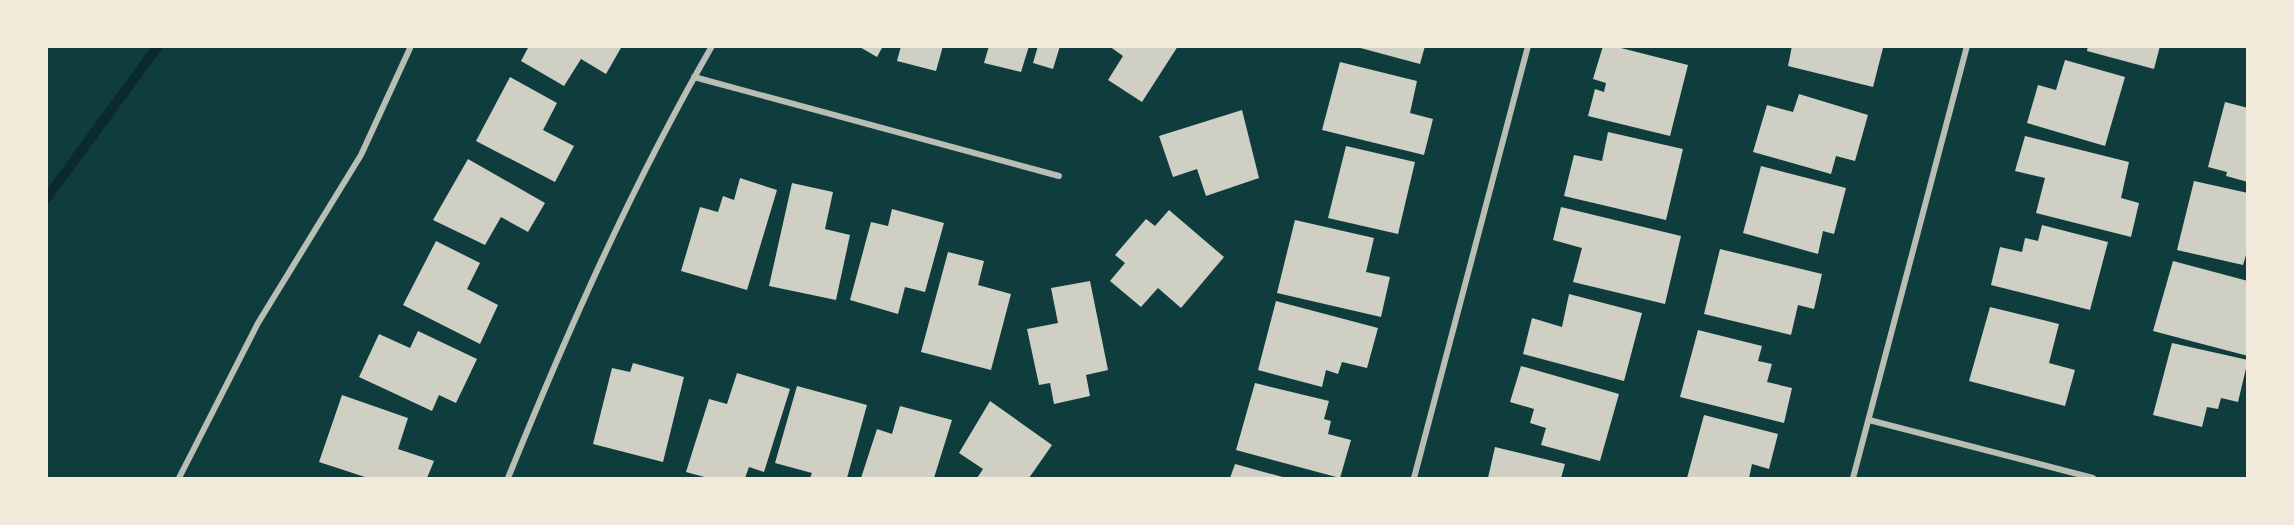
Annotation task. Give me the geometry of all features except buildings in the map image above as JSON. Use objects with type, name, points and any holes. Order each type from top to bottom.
[{"type":"street","points":[[179,478],[258,323],[361,155],[411,46]]},
{"type":"street","points":[[508,478],[558,354],[623,213],[712,46]]},
{"type":"street","points":[[1414,478],[1528,46]]},
{"type":"street","points":[[1853,478],[1967,46]]},
{"type":"street","points":[[694,77],[1059,176]]},
{"type":"street","points":[[1869,420],[2093,478]]},
{"type":"waterway","points":[[46,199],[158,46]]}]
